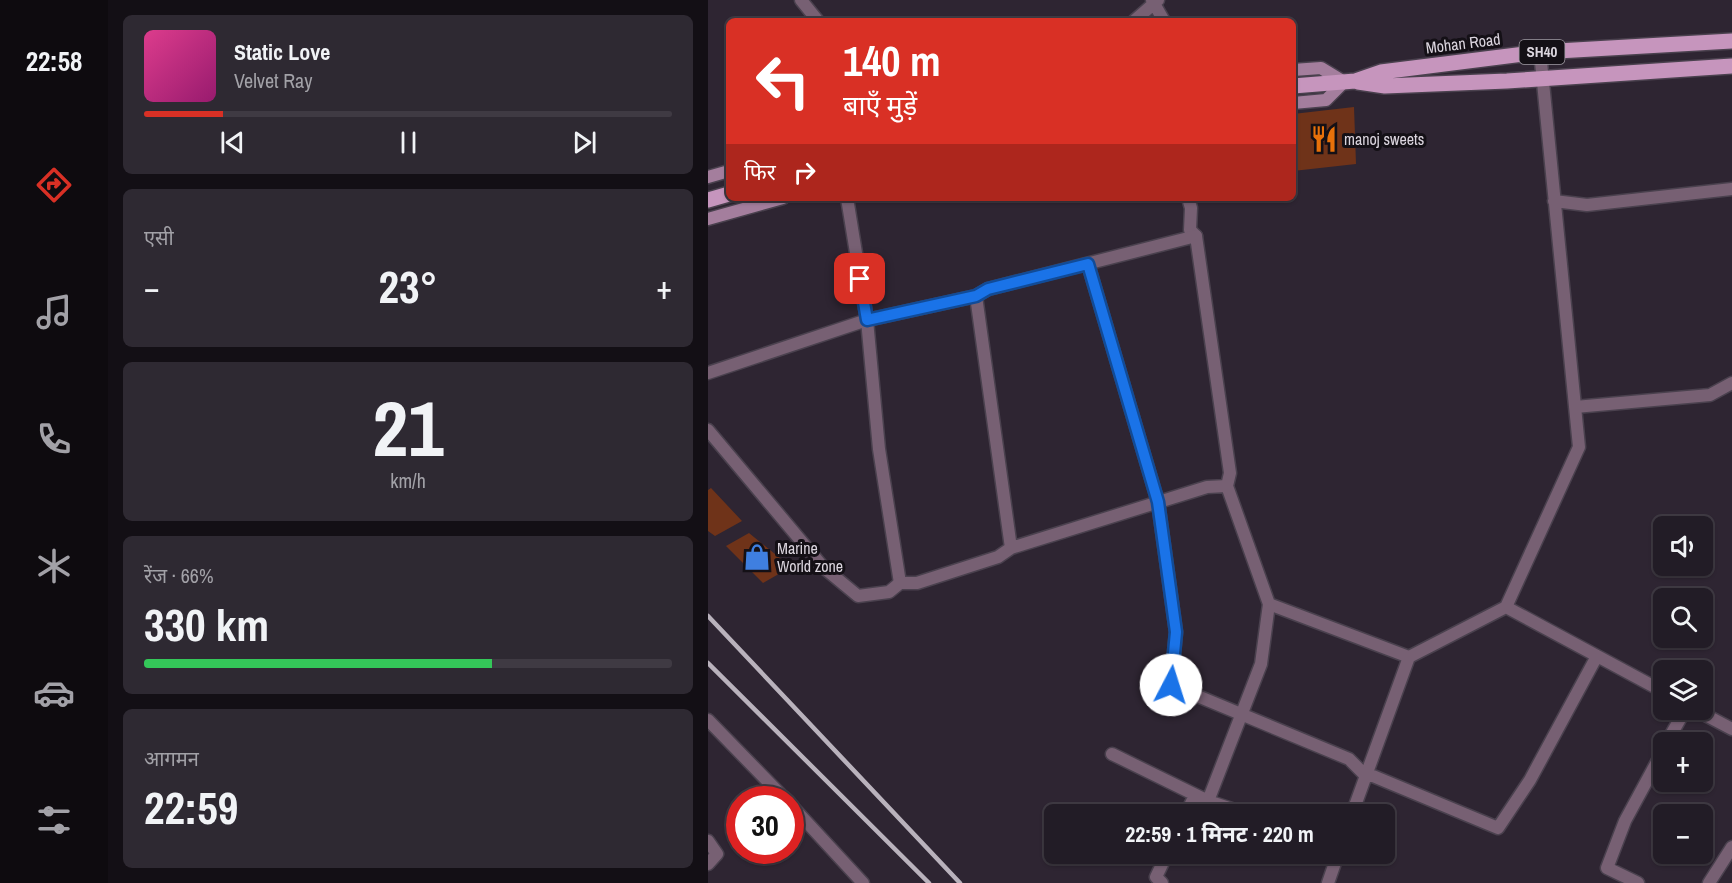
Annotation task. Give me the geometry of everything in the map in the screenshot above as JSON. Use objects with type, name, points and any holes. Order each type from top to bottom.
[{"type":"main road","name":"Mohan Road","points":[[1349,81],[1381,72],[1540,52],[1732,41]]},
{"type":"main road","points":[[1349,81],[1385,86],[1543,79],[1732,66]]},
{"type":"main road","name":"SH40","points":[[1297,86],[1349,81]]},
{"type":"main road","points":[[708,200],[726,195]]},
{"type":"street","points":[[801,0],[816,18]]},
{"type":"street","points":[[1137,18],[1154,1],[1162,18]]},
{"type":"street","points":[[1356,804],[1409,657],[1506,607],[1579,447],[1540,52]]},
{"type":"street","points":[[1296,70],[1321,68],[1349,81],[1326,100],[1296,103]]},
{"type":"street","points":[[708,177],[726,172]]},
{"type":"street","points":[[1554,201],[1587,205],[1732,189]]},
{"type":"street","points":[[708,219],[772,201]]},
{"type":"street","points":[[847,201],[867,320],[879,449],[900,584]]},
{"type":"street","points":[[1189,201],[1191,208],[1190,230],[1196,236],[1230,473],[1227,486],[1269,604],[1261,664],[1208,801]]},
{"type":"street","points":[[708,373],[867,320],[976,296],[988,289],[1196,236]]},
{"type":"street","points":[[1088,264],[1158,502],[1176,632],[1171,685],[1349,759],[1366,776],[1373,776],[1498,828],[1530,780],[1597,656]]},
{"type":"street","points":[[976,296],[1011,548]]},
{"type":"street","points":[[1575,407],[1710,395],[1732,383]]},
{"type":"street","points":[[708,430],[823,567],[858,596],[889,592],[900,584],[917,584],[999,557],[1011,548],[1207,487],[1227,486]]},
{"type":"street","points":[[1269,604],[1409,657]]},
{"type":"street","points":[[1506,607],[1653,686]]},
{"type":"street","points":[[1713,719],[1732,729]]},
{"type":"street","points":[[708,720],[772,786]]},
{"type":"street","points":[[1112,754],[1217,804]]},
{"type":"street","points":[[1638,883],[1607,868],[1625,821],[1653,769]]},
{"type":"street","points":[[1191,804],[1195,795]]},
{"type":"street","points":[[804,819],[863,883]]},
{"type":"street","points":[[708,841],[717,854],[708,864]]},
{"type":"street","points":[[1708,883],[1732,847]]},
{"type":"street","points":[[1162,864],[1156,877],[1162,883]]},
{"type":"street","points":[[1328,883],[1335,864]]},
{"type":"building","name":"manoj sweets","points":[[1354,107],[1356,164],[1296,171],[1296,114]]},
{"type":"building","points":[[711,488],[742,521],[715,536],[708,531],[708,490]]},
{"type":"building","name":"Marine World zone","points":[[749,533],[791,567],[763,583],[726,546]]},
{"type":"railway","points":[[708,616],[960,883]]},
{"type":"railway","points":[[708,663],[929,883]]},
{"type":"place","name":"manoj sweets","points":[[1324,139]]},
{"type":"place","name":"Marine World zone","points":[[757,557]]},
{"type":"route","points":[[860,279],[867,320],[976,296],[988,289],[1088,264],[1158,502],[1176,632],[1171,685]]}]
